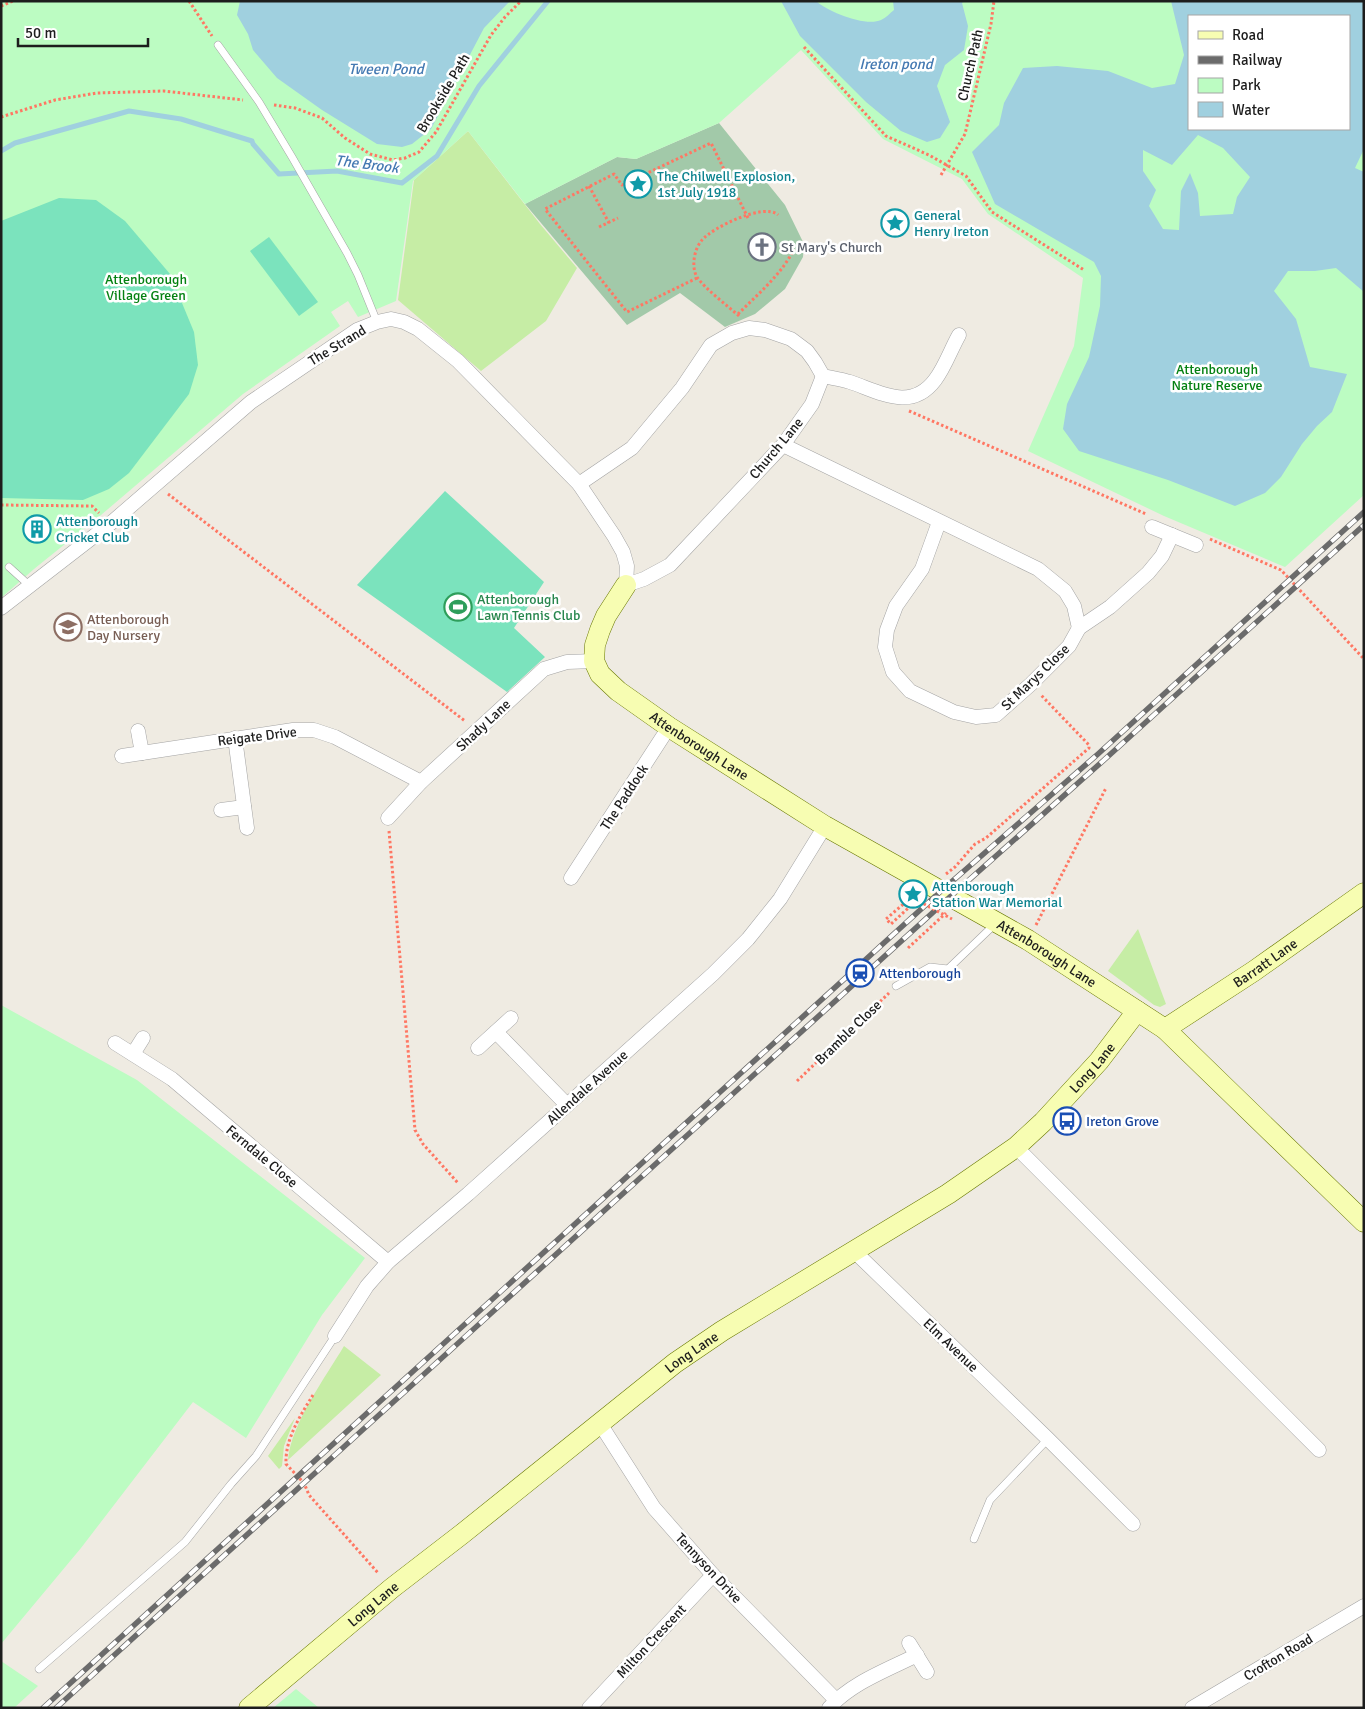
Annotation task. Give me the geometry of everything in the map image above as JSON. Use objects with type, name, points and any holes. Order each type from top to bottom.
[{"type":"street","name":"The Strand","points":[[1,608],[111,523],[252,402],[340,340],[357,330],[391,319],[404,322],[418,329],[458,361],[579,484],[623,552],[627,566],[626,585]]},
{"type":"street","points":[[579,484],[632,448],[682,388],[711,345],[732,333],[749,328],[765,330],[791,339],[807,351],[823,376],[847,381],[899,398],[912,397],[923,392],[935,380],[959,335]]},
{"type":"street","name":"Church Lane","points":[[626,585],[644,579],[670,565],[783,445],[812,404],[823,376]]},
{"type":"street","points":[[783,445],[1038,569],[1065,591],[1074,606],[1079,628]]},
{"type":"street","name":"St Marys Close","points":[[939,522],[922,568],[896,606],[887,630],[885,647],[893,672],[910,691],[954,712],[976,717],[996,715],[1031,684],[1069,646],[1079,628],[1110,607],[1148,573],[1162,556],[1172,535]]},
{"type":"street","points":[[1152,527],[1196,545]]},
{"type":"street","points":[[594,661],[595,645],[600,630],[606,616],[626,585]]},
{"type":"street","name":"Shady Lane","points":[[388,818],[421,782],[544,669],[567,662],[594,661]]},
{"type":"street","name":"Attenborough Lane","points":[[594,661],[600,674],[618,691],[669,727],[825,826],[932,886],[956,910],[996,923],[1028,940],[1165,1029],[1364,1222]]},
{"type":"street","name":"The Paddock","points":[[572,869],[669,727]]},
{"type":"street","name":"Reigate Drive","points":[[122,756],[293,730],[314,730],[344,741],[421,782]]},
{"type":"street","points":[[138,732],[142,754]]},
{"type":"street","points":[[235,738],[247,828]]},
{"type":"street","points":[[221,810],[244,807]]},
{"type":"street","name":"Allendale Avenue","points":[[335,1336],[367,1286],[388,1262],[468,1194],[714,974],[748,939],[780,899],[825,826]]},
{"type":"street","name":"Barratt Lane","points":[[1165,1029],[1254,971],[1364,893]]},
{"type":"street","name":"Long Lane","points":[[249,1708],[392,1588],[675,1363],[722,1331],[948,1194],[1016,1147],[1043,1122],[1099,1060],[1137,1011]]},
{"type":"street","points":[[478,1048],[511,1018]]},
{"type":"street","points":[[496,1032],[567,1105]]},
{"type":"street","points":[[133,1054],[143,1038]]},
{"type":"street","name":"Ferndale Close","points":[[115,1043],[172,1079],[388,1262]]},
{"type":"street","points":[[1016,1147],[1319,1450]]},
{"type":"street","name":"Elm Avenue","points":[[854,1251],[1048,1439],[1132,1524]]},
{"type":"street","name":"Tennyson Drive","points":[[599,1422],[654,1508],[713,1575],[833,1704]]},
{"type":"street","name":"Milton Crescent","points":[[589,1708],[713,1575]]},
{"type":"street","name":"Crofton Road","points":[[1192,1708],[1364,1606]]},
{"type":"street","points":[[833,1704],[913,1650],[927,1672]]},
{"type":"lane","points":[[218,45],[259,102],[292,157],[358,275],[377,322]]},
{"type":"lane","points":[[9,568],[30,586]]},
{"type":"lane","points":[[896,986],[930,967],[948,970],[996,923]]},
{"type":"lane","points":[[39,1669],[185,1542],[256,1456],[335,1336]]},
{"type":"lane","points":[[974,1539],[990,1500],[1048,1439]]},
{"type":"path","points":[[1,6],[13,1]]},
{"type":"path","points":[[189,1],[218,45]]},
{"type":"path","name":"Brookside Path","points":[[1,117],[55,100],[96,93],[164,91],[295,108],[322,118],[345,138],[370,154],[393,160],[405,158],[419,152],[436,132],[491,35],[521,1]]},
{"type":"path","name":"Church Path","points":[[940,175],[964,134],[987,42],[994,1]]},
{"type":"path","points":[[804,47],[886,136],[929,155],[966,176],[992,212],[1084,270]]},
{"type":"path","points":[[697,278],[627,312],[545,209],[614,174],[622,185],[712,143],[747,216]]},
{"type":"path","points":[[589,186],[609,223]]},
{"type":"path","points":[[749,328],[738,315],[697,278],[694,260],[696,249],[709,234],[747,216],[761,211],[772,211],[778,215]]},
{"type":"path","points":[[599,227],[618,218]]},
{"type":"path","points":[[738,315],[769,284],[789,259],[794,248]]},
{"type":"path","points":[[886,395],[911,413],[1155,517],[1152,527]]},
{"type":"path","points":[[156,484],[477,731]]},
{"type":"path","points":[[1,505],[92,506],[111,523]]},
{"type":"path","points":[[1196,545],[1201,535],[1282,570],[1364,659]]},
{"type":"path","points":[[956,910],[911,897],[886,919],[891,924],[932,886],[955,867],[975,844],[986,838],[1088,748],[1089,745],[1031,684]]},
{"type":"path","points":[[1028,940],[1106,788]]},
{"type":"path","points":[[388,818],[415,1130],[423,1144],[468,1194]]},
{"type":"path","points":[[908,948],[956,910]]},
{"type":"path","name":"Bramble Close","points":[[797,1081],[896,986]]},
{"type":"path","points":[[316,1389],[296,1423],[287,1447],[286,1464],[304,1483],[309,1496],[392,1588]]},
{"type":"green space","name":"Attenborough Nature Reserve","points":[[1,1],[1364,1],[1364,495],[1285,567],[1164,516],[1028,451],[1074,346],[1083,278],[988,214],[962,179],[883,139],[801,50],[719,123],[636,159],[617,157],[525,204],[468,131],[413,181],[396,301],[358,317],[348,301],[331,312],[340,326],[243,394],[101,515],[1,598]]},
{"type":"green space","points":[[719,123],[785,205],[804,244],[803,257],[785,289],[755,314],[725,327],[680,293],[627,325],[525,204],[617,157],[636,159]]},
{"type":"green space","points":[[468,131],[540,224],[577,268],[546,321],[481,371],[398,300],[414,180]]},
{"type":"green space","name":"Attenborough Village Green","points":[[59,198],[96,200],[125,221],[170,274],[194,332],[198,365],[189,394],[129,473],[109,489],[83,500],[1,498],[1,221]]},
{"type":"green space","points":[[269,237],[318,302],[299,316],[250,251]]},
{"type":"green space","name":"Attenborough Lawn Tennis Club","points":[[445,491],[544,582],[514,628],[545,657],[507,692],[357,585]]},
{"type":"green space","points":[[1138,929],[1166,1004],[1160,1007],[1154,1005],[1108,971]]},
{"type":"green space","points":[[1,1005],[137,1080],[365,1258],[322,1315],[246,1438],[193,1402],[81,1548],[1,1644]]},
{"type":"green space","points":[[344,1346],[381,1375],[288,1460],[290,1446],[302,1417]]},
{"type":"green space","points":[[295,1418],[284,1446],[282,1466],[279,1469],[268,1456]]},
{"type":"green space","points":[[1,1661],[38,1686],[14,1708],[1,1708]]},
{"type":"green space","points":[[296,1689],[319,1708],[273,1708]]},
{"type":"water","name":"Tween Pond","points":[[240,1],[510,1],[484,28],[431,129],[412,144],[402,147],[377,144],[322,110],[277,78],[253,50],[248,34],[237,15]]},
{"type":"water","name":"Ireton pond","points":[[781,1],[816,1],[838,14],[866,22],[874,22],[883,19],[894,10],[893,1],[964,1],[962,3],[968,26],[964,50],[945,65],[937,86],[950,122],[940,138],[927,142],[901,131],[866,102],[800,36]]},
{"type":"water","points":[[1171,1],[1364,1],[1364,149],[1355,168],[1364,172],[1364,292],[1336,268],[1315,271],[1288,271],[1274,291],[1296,319],[1310,367],[1347,374],[1332,412],[1302,444],[1281,477],[1265,493],[1235,506],[1168,480],[1079,451],[1063,429],[1067,404],[1089,357],[1100,306],[1101,276],[1094,262],[995,204],[972,152],[999,125],[1004,103],[1023,68],[1057,66],[1108,71],[1152,88],[1175,84],[1184,55]],"holes":[[[1198,135],[1223,148],[1250,177],[1237,197],[1233,214],[1200,216],[1198,193],[1190,173],[1181,191],[1179,230],[1163,229],[1149,206],[1156,190],[1143,171],[1143,150],[1172,165]]]},
{"type":"waterway","name":"The Brook","points":[[1,151],[15,143],[129,111],[181,119],[252,141],[279,174],[337,171],[402,183],[437,156],[479,86],[548,1]]},
{"type":"railway","points":[[43,1708],[941,891],[1098,754],[1364,512]]},
{"type":"railway","points":[[56,1708],[951,896],[1364,525]]},
{"type":"place","name":"The Chilwell Explosion, 1st July 1918","points":[[638,184]]},
{"type":"place","name":"General Henry Ireton","points":[[895,223]]},
{"type":"place","name":"St Mary's Church","points":[[762,247]]},
{"type":"place","name":"Attenborough Cricket Club","points":[[37,529]]},
{"type":"place","name":"Attenborough Lawn Tennis Club","points":[[458,607]]},
{"type":"place","name":"Attenborough Day Nursery","points":[[68,627]]},
{"type":"place","name":"Attenborough Station War Memorial","points":[[913,894]]},
{"type":"place","name":"Attenborough","points":[[860,973]]},
{"type":"place","name":"Ireton Grove","points":[[1067,1121]]}]
